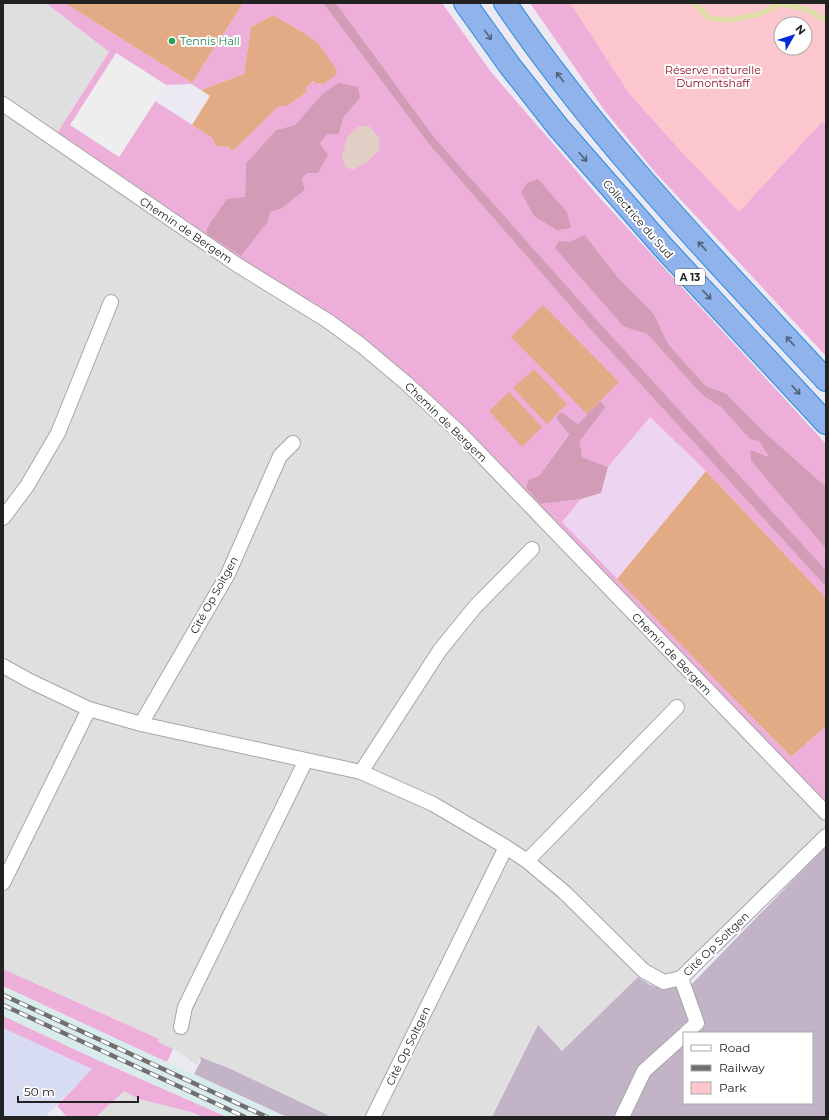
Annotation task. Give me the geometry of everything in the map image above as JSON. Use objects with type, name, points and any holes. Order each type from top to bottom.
[{"type":"highway","name":"Collectrice du Sud","points":[[465,3],[510,66],[558,127],[662,247],[826,423]]},
{"type":"highway","name":"A 13","points":[[505,3],[526,33],[584,108],[679,222],[826,380]]},
{"type":"street","name":"Chemin de Bergem","points":[[3,104],[236,264],[328,321],[362,346],[406,383],[461,434],[826,813]]},
{"type":"street","points":[[3,518],[26,486],[58,433],[111,302]]},
{"type":"street","name":"Cité Op Soltgen","points":[[141,724],[228,574],[280,456],[293,443]]},
{"type":"street","points":[[361,772],[440,650],[476,607],[532,549]]},
{"type":"street","name":"Cité Op Soltgen","points":[[3,666],[30,681],[89,709],[141,724],[361,772],[433,804],[527,861],[564,892],[644,972],[664,982],[681,978],[826,836]]},
{"type":"street","points":[[527,861],[677,707]]},
{"type":"street","points":[[3,883],[89,709]]},
{"type":"street","points":[[181,1027],[185,1007],[306,760]]},
{"type":"street","name":"Cité Op Soltgen","points":[[373,1117],[506,847]]},
{"type":"street","points":[[681,978],[697,1023],[687,1032]]},
{"type":"street","points":[[622,1117],[644,1071],[683,1036]]},
{"type":"shaded area","points":[[3,3],[46,3],[109,52],[54,138],[406,383],[826,813],[826,836],[681,978],[664,989],[650,985],[638,977],[562,1051],[538,1026],[492,1117],[332,1117],[231,1069],[200,1057],[198,1066],[179,1052],[158,1042],[159,1039],[3,969]]},
{"type":"shaded area","name":"Tennis Hall","points":[[65,3],[243,3],[192,83]]},
{"type":"shaded area","points":[[323,3],[336,3],[434,137],[597,320],[826,570],[826,587],[590,329],[428,143]]},
{"type":"shaded area","points":[[273,15],[317,42],[336,69],[337,74],[322,85],[321,83],[317,84],[314,81],[305,88],[307,92],[287,106],[279,106],[233,151],[227,147],[217,146],[211,137],[192,125],[210,96],[201,90],[244,74],[251,27]]},
{"type":"shaded area","points":[[116,53],[166,85],[119,157],[70,125]]},
{"type":"shaded area","points":[[339,83],[358,87],[360,98],[343,118],[339,134],[327,134],[320,144],[328,155],[318,173],[308,173],[302,178],[305,190],[281,209],[270,212],[268,221],[241,256],[207,234],[207,228],[227,199],[245,197],[246,163],[276,130],[295,125],[322,94]]},
{"type":"shaded area","points":[[359,126],[369,126],[380,139],[379,151],[367,162],[353,170],[345,167],[342,156],[347,137]]},
{"type":"shaded area","points":[[538,179],[567,212],[571,228],[557,230],[534,216],[521,192],[527,183]]},
{"type":"shaded area","points":[[585,235],[616,275],[654,314],[668,344],[706,386],[727,394],[760,428],[826,487],[826,549],[751,461],[750,450],[769,457],[759,441],[750,439],[721,407],[703,396],[647,334],[624,327],[555,248],[559,241],[570,242]]},
{"type":"shaded area","points":[[543,305],[619,382],[587,414],[511,337]]},
{"type":"shaded area","points":[[534,369],[567,404],[547,424],[513,388]]},
{"type":"shaded area","points":[[509,392],[542,427],[522,447],[489,411]]},
{"type":"shaded area","points":[[600,401],[606,406],[580,441],[582,457],[608,467],[601,493],[581,499],[541,504],[526,488],[528,480],[539,476],[569,434],[556,418],[561,412],[578,424]]},
{"type":"shaded area","points":[[650,417],[706,471],[617,579],[562,522],[581,499],[601,493],[608,467]]},
{"type":"shaded area","points":[[706,471],[826,598],[826,726],[791,757],[617,579]]},
{"type":"shaded area","points":[[826,846],[826,1117],[492,1117],[538,1025],[562,1051],[638,977],[650,985],[664,989],[691,985]]},
{"type":"shaded area","points":[[3,986],[287,1117],[227,1117],[95,1059],[3,1016]]},
{"type":"shaded area","points":[[3,1028],[92,1069],[45,1117],[3,1117]]},
{"type":"shaded area","points":[[200,1057],[231,1069],[332,1117],[287,1117],[194,1074],[201,1061]]},
{"type":"shaded area","points":[[124,1091],[139,1099],[191,1112],[203,1117],[96,1117]]},
{"type":"green space","points":[[46,3],[65,3],[192,83],[243,3],[323,3],[428,143],[590,329],[826,587],[826,598],[706,471],[650,417],[608,467],[582,457],[580,441],[606,405],[600,401],[578,424],[561,413],[556,418],[569,433],[539,476],[541,504],[581,499],[562,522],[791,757],[826,726],[826,813],[406,383],[54,138],[109,52]],"holes":[[[273,15],[317,42],[321,83],[318,84],[315,81],[304,88],[307,92],[287,106],[279,106],[233,151],[215,143],[211,137],[155,101],[119,157],[116,53],[166,85],[191,84],[201,90],[244,74],[251,27]],[[322,94],[360,98],[343,118],[339,134],[327,134],[320,144],[308,173],[302,178],[305,190],[281,209],[270,212],[245,197],[246,163],[276,130],[295,125]]]},
{"type":"green space","points":[[336,3],[442,3],[491,72],[599,197],[826,444],[826,487],[760,428],[727,394],[706,386],[668,344],[654,314],[616,275],[585,235],[624,327],[647,334],[703,396],[721,407],[750,438],[759,441],[769,457],[750,451],[751,461],[826,549],[826,570],[597,320],[434,137]]},
{"type":"green space","points":[[530,3],[634,3],[681,55],[773,22],[773,56],[813,56],[813,16],[790,16],[826,3],[826,356],[655,172],[605,111]]},
{"type":"green space","name":"Réserve naturelle Dumontshaff","points":[[570,3],[826,3],[826,124],[822,122],[739,212],[675,145],[628,92]]},
{"type":"green space","points":[[3,969],[159,1039],[158,1042],[173,1049],[167,1062],[3,986]]},
{"type":"green space","points":[[3,1016],[95,1059],[227,1117],[203,1117],[191,1112],[139,1099],[124,1091],[96,1117],[67,1117],[57,1106],[92,1069],[3,1028]]},
{"type":"waterway","points":[[694,3],[709,18],[731,20],[759,14],[780,4],[805,9],[826,20]]},
{"type":"railway","points":[[3,995],[267,1117]]},
{"type":"railway","points":[[3,1005],[245,1117]]},
{"type":"place","name":"Tennis Hall","points":[[172,41]]}]
